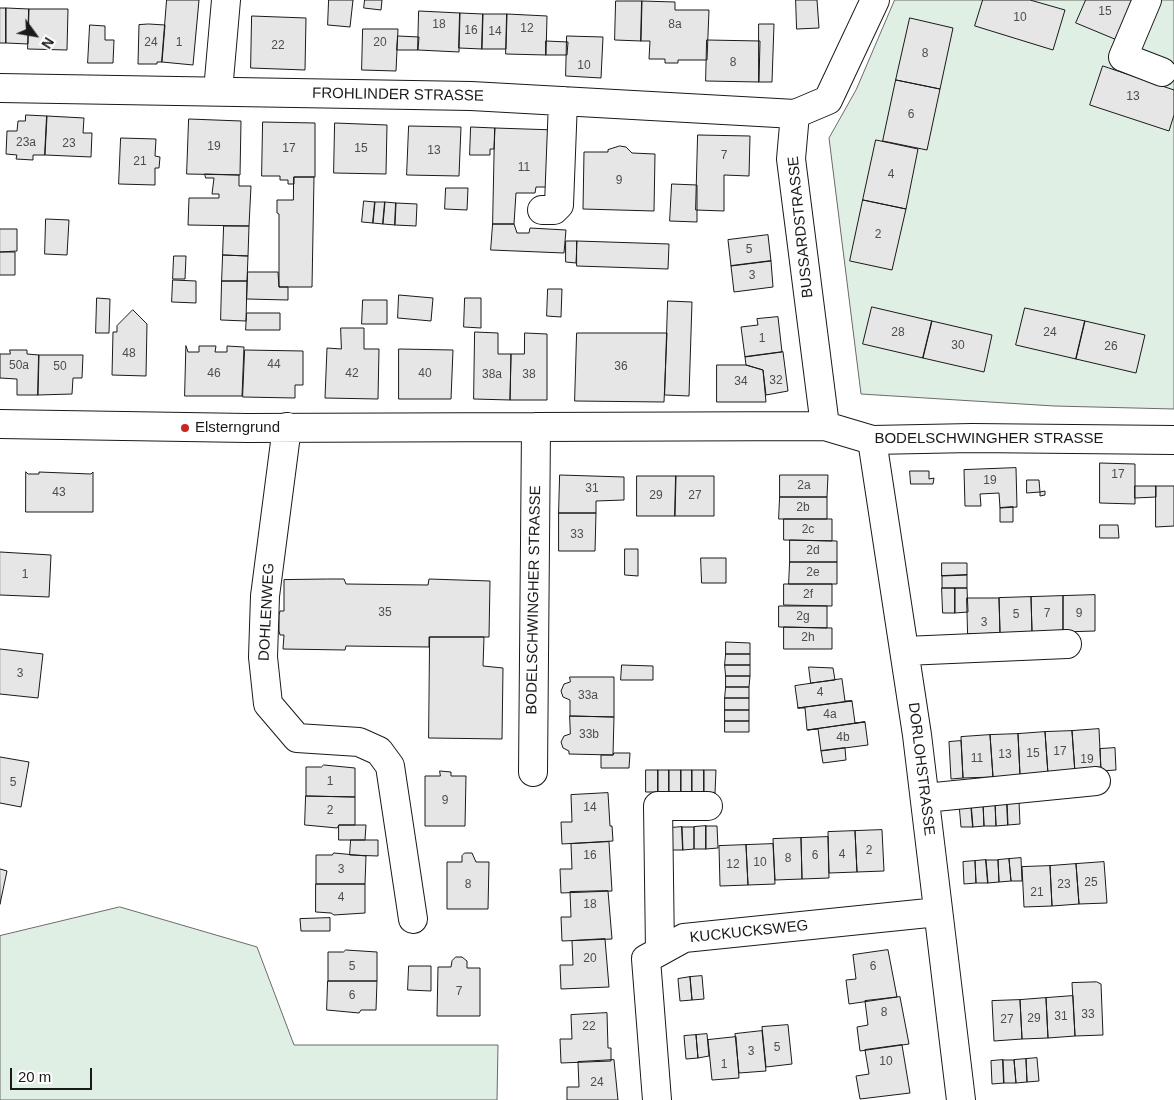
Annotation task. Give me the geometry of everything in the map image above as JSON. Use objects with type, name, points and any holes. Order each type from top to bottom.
[{"type":"street","points":[[218,92],[226,0]]},
{"type":"street","points":[[796,114],[828,100],[875,0]]},
{"type":"street","points":[[1147,0],[1124,57],[1162,72]]},
{"type":"street","name":"FROHLINDER STRASSE","points":[[0,88],[471,96],[796,114]]},
{"type":"street","points":[[542,210],[554,210],[559,205],[563,101]]},
{"type":"street","name":"BUSSARDSTRASSE","points":[[796,114],[791,159],[825,426]]},
{"type":"street","name":"BODELSCHWINGHER STRASSE","points":[[0,424],[287,427],[825,426],[872,440],[972,438],[1174,440]]},
{"type":"street","name":"DOHLENWEG","points":[[287,427],[264,596],[263,657],[268,704],[297,738],[359,742],[379,751],[390,766],[413,919]]},
{"type":"street","name":"BODELSCHWINGHER STRASSE","points":[[533,772],[536,427]]},
{"type":"street","name":"DORLOHSTRASSE","points":[[872,440],[905,651],[925,798],[961,1100]]},
{"type":"street","points":[[905,651],[1066,644]]},
{"type":"street","points":[[925,798],[1096,781]]},
{"type":"street","points":[[660,951],[658,806],[708,806]]},
{"type":"street","name":"KUCKUCKSWEG","points":[[657,1100],[646,959],[684,938],[938,912]]},
{"type":"green space","points":[[895,0],[1174,0],[1174,409],[1054,406],[861,394],[829,138],[856,90]]},
{"type":"green space","points":[[120,907],[257,947],[294,1045],[498,1045],[497,1100],[0,1100],[0,936]]},
{"type":"building","points":[[167,0],[199,0],[193,65],[162,62]]},
{"type":"building","points":[[329,0],[353,0],[350,27],[328,25]]},
{"type":"building","points":[[365,0],[382,0],[381,10],[364,8]]},
{"type":"building","points":[[796,0],[817,0],[819,28],[797,29]]},
{"type":"building","points":[[983,0],[1030,0],[1065,10],[1053,50],[975,26]]},
{"type":"building","points":[[1086,0],[1134,0],[1117,40],[1076,23]]},
{"type":"building","points":[[616,1],[642,1],[641,41],[615,40]]},
{"type":"building","points":[[642,1],[675,2],[675,10],[709,10],[707,60],[678,60],[678,63],[665,63],[665,59],[649,59],[650,41],[641,41]]},
{"type":"building","points":[[0,8],[6,8],[6,43],[0,43]]},
{"type":"building","points":[[6,8],[29,9],[28,44],[6,43]]},
{"type":"building","points":[[29,9],[68,9],[67,50],[28,49]]},
{"type":"building","points":[[419,11],[460,13],[459,52],[418,50]]},
{"type":"building","points":[[460,13],[483,14],[482,49],[459,48]]},
{"type":"building","points":[[483,14],[507,14],[506,49],[482,49]]},
{"type":"building","points":[[507,14],[547,16],[546,55],[506,54]]},
{"type":"building","points":[[252,16],[306,18],[305,70],[251,68]]},
{"type":"building","points":[[910,18],[953,28],[940,89],[896,80]]},
{"type":"building","points":[[759,24],[774,24],[772,82],[759,82]]},
{"type":"building","points":[[90,25],[105,26],[105,40],[114,40],[113,63],[88,63]]},
{"type":"building","points":[[139,25],[165,25],[162,62],[157,62],[157,64],[138,64]]},
{"type":"building","points":[[363,29],[398,29],[396,71],[362,70]]},
{"type":"building","points":[[398,36],[419,37],[418,50],[397,50]]},
{"type":"building","points":[[567,36],[603,37],[601,78],[566,76]]},
{"type":"building","points":[[707,40],[760,41],[759,82],[706,81]]},
{"type":"building","points":[[546,41],[568,42],[567,55],[546,55]]},
{"type":"building","points":[[1103,66],[1174,90],[1174,115],[1169,131],[1090,105]]},
{"type":"building","points":[[896,80],[940,89],[927,150],[883,141]]},
{"type":"building","points":[[26,115],[47,116],[45,155],[33,155],[33,160],[16,159],[17,155],[6,154],[7,131],[17,131],[18,121],[25,121]]},
{"type":"building","points":[[47,116],[84,118],[83,133],[92,133],[91,157],[45,155]]},
{"type":"building","points":[[189,119],[241,121],[240,175],[187,174]]},
{"type":"building","points":[[263,122],[315,123],[315,177],[294,177],[294,184],[288,184],[288,180],[280,180],[280,176],[262,176]]},
{"type":"building","points":[[335,123],[387,125],[386,174],[334,173]]},
{"type":"building","points":[[409,126],[461,127],[459,176],[407,175]]},
{"type":"building","points":[[471,127],[495,128],[494,149],[490,149],[490,155],[470,155]]},
{"type":"building","points":[[495,128],[556,130],[554,187],[536,187],[535,193],[516,193],[514,224],[493,224]]},
{"type":"building","points":[[698,135],[750,136],[749,176],[724,175],[724,211],[696,210]]},
{"type":"building","points":[[121,138],[156,139],[155,156],[160,157],[159,168],[155,168],[155,185],[119,184]]},
{"type":"building","points":[[876,140],[918,149],[906,209],[863,200]]},
{"type":"building","points":[[620,146],[626,147],[632,153],[655,154],[654,211],[583,209],[584,152],[608,152],[608,150]]},
{"type":"building","points":[[205,174],[239,175],[239,186],[251,186],[249,226],[188,225],[189,198],[219,198],[219,194],[212,194],[214,178],[206,178]]},
{"type":"building","points":[[294,177],[314,177],[312,287],[279,287],[279,214],[277,213],[277,200],[293,200]]},
{"type":"building","points":[[672,184],[697,185],[697,222],[670,221]]},
{"type":"building","points":[[446,188],[468,188],[467,210],[445,209]]},
{"type":"building","points":[[863,200],[906,209],[892,270],[850,261]]},
{"type":"building","points":[[364,201],[375,202],[373,223],[362,222]]},
{"type":"building","points":[[375,202],[385,202],[383,224],[373,223]]},
{"type":"building","points":[[385,202],[396,203],[395,225],[383,224]]},
{"type":"building","points":[[396,203],[417,204],[416,226],[395,225]]},
{"type":"building","points":[[46,219],[69,220],[67,255],[45,254]]},
{"type":"building","points":[[493,224],[514,224],[517,233],[529,233],[530,228],[566,230],[564,253],[491,250]]},
{"type":"building","points":[[224,226],[249,226],[248,256],[223,255]]},
{"type":"building","points":[[0,229],[17,229],[17,251],[0,252]]},
{"type":"building","points":[[768,235],[771,261],[731,266],[728,240]]},
{"type":"building","points":[[566,241],[577,241],[576,263],[566,262]]},
{"type":"building","points":[[577,241],[669,244],[668,269],[577,266]]},
{"type":"building","points":[[0,252],[15,252],[15,275],[0,275]]},
{"type":"building","points":[[223,255],[248,256],[247,281],[222,281]]},
{"type":"building","points":[[174,256],[186,256],[185,279],[173,279]]},
{"type":"building","points":[[771,261],[773,287],[734,292],[731,266]]},
{"type":"building","points":[[248,272],[278,272],[279,287],[288,287],[288,300],[247,299]]},
{"type":"building","points":[[173,280],[196,281],[196,303],[172,302]]},
{"type":"building","points":[[222,281],[247,281],[246,321],[221,320]]},
{"type":"building","points":[[548,289],[562,289],[561,317],[547,316]]},
{"type":"building","points":[[399,295],[433,298],[431,321],[398,318]]},
{"type":"building","points":[[97,298],[110,299],[109,333],[96,333]]},
{"type":"building","points":[[465,298],[481,298],[481,328],[464,327]]},
{"type":"building","points":[[363,300],[387,300],[387,324],[362,324]]},
{"type":"building","points":[[668,301],[692,302],[689,396],[665,395]]},
{"type":"building","points":[[872,307],[932,321],[923,358],[863,344]]},
{"type":"building","points":[[1025,308],[1085,321],[1076,359],[1016,345]]},
{"type":"building","points":[[133,310],[147,324],[146,376],[112,375],[113,332],[117,332],[117,326]]},
{"type":"building","points":[[247,313],[280,313],[280,330],[246,330]]},
{"type":"building","points":[[778,317],[782,352],[745,357],[741,327],[758,325],[757,319]]},
{"type":"building","points":[[932,321],[992,335],[984,372],[923,358]]},
{"type":"building","points":[[1085,321],[1145,335],[1136,373],[1076,359]]},
{"type":"building","points":[[341,328],[364,328],[364,349],[379,349],[378,399],[325,398],[327,348],[341,349]]},
{"type":"building","points":[[475,332],[498,333],[498,354],[511,354],[510,400],[474,399]]},
{"type":"building","points":[[525,333],[547,334],[547,400],[510,400],[511,354],[524,354]]},
{"type":"building","points":[[577,333],[667,333],[664,402],[575,401]]},
{"type":"building","points":[[186,346],[188,352],[199,352],[199,346],[216,346],[215,352],[227,352],[227,346],[244,347],[242,396],[185,396]]},
{"type":"building","points":[[399,349],[453,350],[451,399],[399,399]]},
{"type":"building","points":[[10,350],[27,350],[27,354],[39,355],[38,395],[17,395],[17,379],[0,378],[0,354],[10,354]]},
{"type":"building","points":[[245,350],[303,351],[303,385],[295,385],[295,398],[243,397]]},
{"type":"building","points":[[783,352],[788,391],[766,395],[763,370],[746,365],[745,357]]},
{"type":"building","points":[[39,355],[83,355],[82,378],[73,378],[72,394],[38,395]]},
{"type":"building","points":[[717,365],[746,365],[763,370],[766,402],[717,402]]},
{"type":"building","points":[[1100,463],[1135,464],[1135,504],[1100,503]]},
{"type":"building","points":[[1016,468],[1017,507],[1000,508],[999,493],[980,494],[981,506],[965,506],[964,470]]},
{"type":"building","points":[[910,471],[929,471],[929,479],[934,478],[933,484],[911,484]]},
{"type":"building","points":[[26,472],[28,474],[39,474],[39,472],[91,474],[93,472],[93,512],[26,512]]},
{"type":"building","points":[[560,475],[624,477],[624,500],[596,501],[596,513],[559,513]]},
{"type":"building","points":[[780,475],[828,475],[827,497],[780,497]]},
{"type":"building","points":[[637,476],[676,476],[675,516],[637,516]]},
{"type":"building","points":[[676,476],[714,476],[714,516],[675,516]]},
{"type":"building","points":[[1027,480],[1039,480],[1040,492],[1027,493]]},
{"type":"building","points":[[1135,486],[1156,486],[1156,497],[1135,498]]},
{"type":"building","points":[[1156,486],[1174,486],[1174,526],[1156,527]]},
{"type":"building","points":[[1045,491],[1045,495],[1040,496],[1040,492]]},
{"type":"building","points":[[780,497],[827,497],[827,519],[779,519]]},
{"type":"building","points":[[1013,507],[1013,522],[1000,522],[1000,508]]},
{"type":"building","points":[[559,513],[596,513],[595,551],[559,551]]},
{"type":"building","points":[[784,519],[832,519],[832,541],[784,540]]},
{"type":"building","points":[[1100,525],[1118,525],[1119,538],[1100,538]]},
{"type":"building","points":[[790,540],[837,541],[837,562],[790,562]]},
{"type":"building","points":[[625,549],[638,549],[638,576],[625,575]]},
{"type":"building","points":[[0,552],[51,555],[49,597],[0,595]]},
{"type":"building","points":[[701,558],[726,558],[726,583],[702,583]]},
{"type":"building","points":[[790,562],[837,562],[837,584],[789,584]]},
{"type":"building","points":[[942,563],[967,563],[967,575],[942,576]]},
{"type":"building","points":[[967,575],[967,588],[942,588],[942,576]]},
{"type":"building","points":[[344,579],[346,584],[428,585],[429,579],[490,581],[489,637],[429,637],[429,647],[346,646],[345,650],[283,649],[284,635],[280,635],[279,631],[279,615],[280,611],[284,611],[284,580]]},
{"type":"building","points":[[784,584],[832,584],[832,606],[784,605]]},
{"type":"building","points":[[942,588],[955,588],[955,613],[943,613]]},
{"type":"building","points":[[955,588],[967,588],[968,612],[955,613]]},
{"type":"building","points":[[1095,595],[1095,631],[1063,632],[1063,596]]},
{"type":"building","points":[[1063,596],[1063,632],[1032,632],[1031,597]]},
{"type":"building","points":[[1031,597],[1032,632],[1000,633],[999,598]]},
{"type":"building","points":[[967,598],[999,598],[1000,633],[968,634]]},
{"type":"building","points":[[779,606],[827,606],[827,628],[779,627]]},
{"type":"building","points":[[784,627],[832,628],[832,649],[784,649]]},
{"type":"building","points":[[430,637],[484,637],[483,666],[503,668],[502,739],[429,738]]},
{"type":"building","points":[[726,642],[750,643],[750,654],[726,654]]},
{"type":"building","points":[[0,649],[43,654],[38,698],[0,694]]},
{"type":"building","points":[[726,654],[750,654],[750,665],[725,665]]},
{"type":"building","points":[[622,665],[653,666],[653,680],[621,680]]},
{"type":"building","points":[[725,665],[750,665],[750,676],[726,676]]},
{"type":"building","points":[[809,667],[833,668],[835,680],[811,683]]},
{"type":"building","points":[[726,676],[750,676],[749,687],[726,687]]},
{"type":"building","points":[[570,677],[614,677],[614,717],[570,716],[570,700],[563,697],[561,691],[564,684],[570,682]]},
{"type":"building","points":[[842,679],[845,701],[852,701],[798,708],[795,686]]},
{"type":"building","points":[[726,687],[749,687],[749,698],[725,698]]},
{"type":"building","points":[[725,698],[749,698],[749,710],[725,710]]},
{"type":"building","points":[[852,701],[855,723],[865,722],[807,730],[805,708],[798,708]]},
{"type":"building","points":[[725,710],[749,710],[749,721],[725,721]]},
{"type":"building","points":[[570,716],[614,717],[613,755],[569,754],[569,751],[563,748],[561,742],[564,736],[570,734]]},
{"type":"building","points":[[725,721],[749,721],[749,732],[725,732]]},
{"type":"building","points":[[865,722],[868,745],[821,751],[818,729],[808,730]]},
{"type":"building","points":[[1099,729],[1101,771],[1075,773],[1072,731]]},
{"type":"building","points":[[1072,731],[1075,773],[1048,774],[1045,732]]},
{"type":"building","points":[[1045,732],[1048,774],[1020,775],[1018,734]]},
{"type":"building","points":[[1018,734],[1020,775],[993,777],[990,735]]},
{"type":"building","points":[[990,735],[993,777],[963,778],[961,737]]},
{"type":"building","points":[[961,741],[963,778],[951,779],[949,742]]},
{"type":"building","points":[[845,748],[846,760],[823,763],[821,751]]},
{"type":"building","points":[[1115,748],[1116,770],[1101,771],[1100,749]]},
{"type":"building","points":[[614,753],[630,753],[629,768],[601,768],[601,755],[613,755]]},
{"type":"building","points":[[0,757],[29,762],[21,807],[0,803]]},
{"type":"building","points":[[324,765],[355,768],[355,797],[306,796],[306,767],[321,767]]},
{"type":"building","points":[[646,770],[658,770],[658,792],[646,792]]},
{"type":"building","points":[[658,770],[669,770],[669,792],[658,792]]},
{"type":"building","points":[[669,770],[681,770],[681,793],[669,792]]},
{"type":"building","points":[[681,770],[692,770],[692,793],[681,793]]},
{"type":"building","points":[[692,770],[704,770],[704,793],[692,793]]},
{"type":"building","points":[[704,770],[716,770],[715,793],[704,793]]},
{"type":"building","points":[[440,771],[451,772],[451,776],[466,776],[465,826],[425,826],[425,776],[440,776]]},
{"type":"building","points":[[608,793],[613,841],[562,844],[561,822],[572,822],[571,795]]},
{"type":"building","points":[[306,796],[355,797],[355,825],[339,825],[337,828],[305,825]]},
{"type":"building","points":[[1007,801],[1019,801],[1020,824],[1008,825]]},
{"type":"building","points":[[1007,801],[1008,825],[996,826],[995,802]]},
{"type":"building","points":[[995,802],[996,826],[984,826],[983,803]]},
{"type":"building","points":[[971,803],[973,827],[961,827],[959,804]]},
{"type":"building","points":[[971,803],[983,803],[984,826],[973,827]]},
{"type":"building","points":[[339,825],[366,825],[365,840],[339,840]]},
{"type":"building","points":[[706,826],[717,826],[718,848],[706,849]]},
{"type":"building","points":[[706,826],[706,849],[694,849],[694,827]]},
{"type":"building","points":[[682,827],[694,827],[694,849],[683,850]]},
{"type":"building","points":[[682,827],[683,850],[671,850],[670,828]]},
{"type":"building","points":[[882,830],[884,871],[857,872],[855,831]]},
{"type":"building","points":[[855,831],[857,872],[829,873],[828,832]]},
{"type":"building","points":[[828,837],[829,878],[802,879],[801,838]]},
{"type":"building","points":[[801,838],[802,879],[775,880],[773,839]]},
{"type":"building","points":[[351,840],[378,840],[378,856],[350,855]]},
{"type":"building","points":[[609,842],[612,891],[561,893],[560,869],[572,869],[571,844]]},
{"type":"building","points":[[773,844],[775,884],[748,885],[746,845]]},
{"type":"building","points":[[746,845],[748,885],[720,886],[719,846]]},
{"type":"building","points":[[334,853],[366,856],[365,884],[316,884],[316,855],[332,855]]},
{"type":"building","points":[[465,853],[472,853],[476,862],[489,862],[488,909],[447,909],[447,862],[462,862],[462,856]]},
{"type":"building","points":[[1021,858],[1022,881],[1011,881],[1009,859]]},
{"type":"building","points":[[1009,859],[1011,881],[999,882],[998,860]]},
{"type":"building","points":[[986,860],[998,860],[999,882],[988,883]]},
{"type":"building","points":[[986,860],[988,883],[976,883],[975,861]]},
{"type":"building","points":[[975,861],[976,883],[964,884],[963,862]]},
{"type":"building","points":[[1104,862],[1107,903],[1079,904],[1076,864]]},
{"type":"building","points":[[1076,864],[1079,904],[1052,906],[1050,866]]},
{"type":"building","points":[[1050,866],[1052,906],[1024,907],[1022,867]]},
{"type":"building","points":[[0,869],[7,871],[0,904]]},
{"type":"building","points":[[316,884],[365,884],[365,913],[334,915],[316,912]]},
{"type":"building","points":[[608,891],[612,939],[562,941],[561,917],[571,917],[570,892]]},
{"type":"building","points":[[330,918],[330,931],[301,931],[300,919]]},
{"type":"building","points":[[605,939],[609,987],[561,989],[560,965],[573,965],[572,941]]},
{"type":"building","points":[[346,950],[377,952],[377,981],[328,981],[328,952],[343,952]]},
{"type":"building","points":[[888,950],[897,997],[849,1004],[846,980],[856,979],[853,955]]},
{"type":"building","points":[[456,957],[462,957],[467,961],[467,968],[480,968],[480,1016],[437,1016],[438,967],[451,967],[452,961]]},
{"type":"building","points":[[409,966],[431,966],[431,991],[408,990]]},
{"type":"building","points":[[702,976],[704,999],[692,1000],[690,977]]},
{"type":"building","points":[[690,977],[692,1000],[680,1001],[678,979]]},
{"type":"building","points":[[328,981],[377,981],[376,1010],[361,1010],[359,1013],[327,1010]]},
{"type":"building","points":[[1097,982],[1101,984],[1103,1035],[1075,1036],[1072,983]]},
{"type":"building","points":[[1073,996],[1075,1036],[1048,1038],[1046,998]]},
{"type":"building","points":[[900,997],[909,1044],[860,1051],[857,1027],[868,1025],[865,1001]]},
{"type":"building","points":[[1046,998],[1048,1038],[1022,1039],[1020,1000]]},
{"type":"building","points":[[1020,1000],[1022,1039],[994,1041],[992,1001]]},
{"type":"building","points":[[607,1013],[608,1048],[611,1048],[611,1061],[561,1063],[560,1039],[572,1039],[571,1015]]},
{"type":"building","points":[[788,1025],[792,1064],[766,1067],[762,1027]]},
{"type":"building","points":[[762,1031],[766,1071],[739,1073],[735,1034]]},
{"type":"building","points":[[707,1034],[709,1056],[698,1058],[696,1035]]},
{"type":"building","points":[[696,1035],[698,1058],[686,1059],[684,1036]]},
{"type":"building","points":[[736,1037],[739,1078],[712,1080],[708,1040]]},
{"type":"building","points":[[902,1045],[910,1093],[860,1099],[856,1076],[869,1074],[865,1050]]},
{"type":"building","points":[[1037,1058],[1039,1081],[1027,1082],[1026,1059]]},
{"type":"building","points":[[1026,1059],[1027,1082],[1016,1083],[1014,1060]]},
{"type":"building","points":[[614,1060],[618,1100],[567,1100],[567,1087],[579,1087],[578,1062]]},
{"type":"building","points":[[1003,1060],[1014,1060],[1016,1083],[1004,1083]]},
{"type":"building","points":[[1003,1060],[1004,1083],[992,1084],[991,1061]]},
{"type":"place","name":"Elsterngrund","points":[[185,428]]}]
